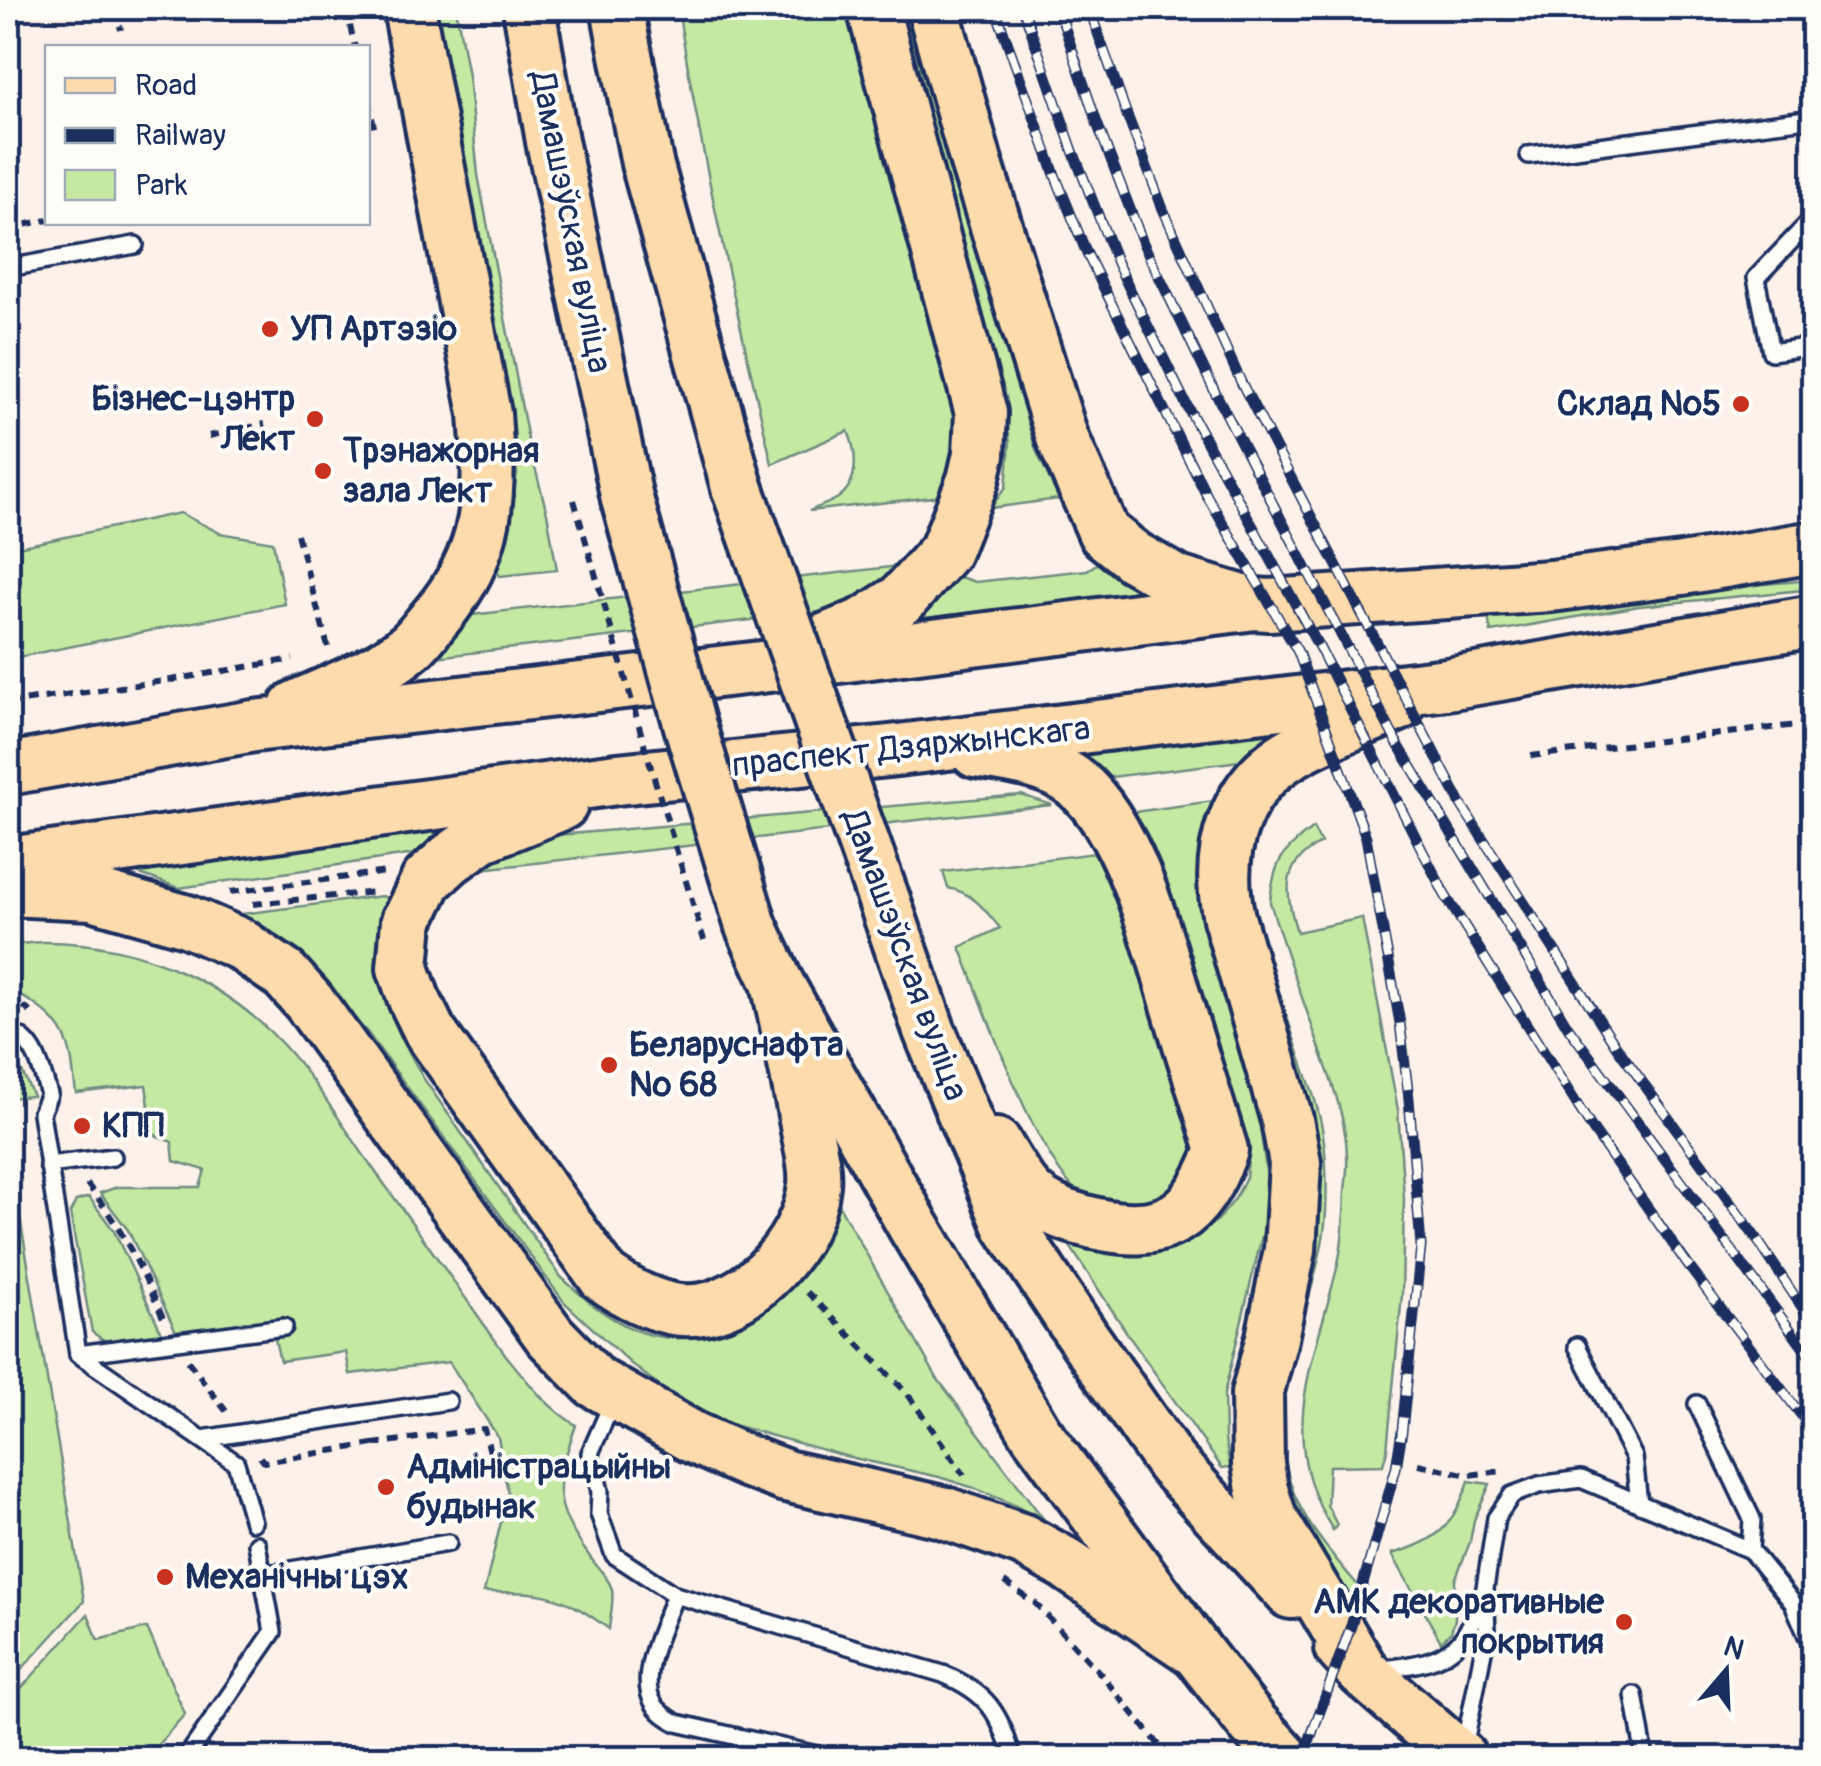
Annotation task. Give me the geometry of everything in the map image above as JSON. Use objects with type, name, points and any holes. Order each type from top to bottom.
[{"type":"main road","points":[[254,726],[381,667],[411,646],[452,598],[469,570],[480,538],[489,471],[485,414],[409,8]]},
{"type":"main road","name":"Дамашэўская вуліца","points":[[529,8],[552,141],[628,499],[690,726],[751,926],[777,982],[914,1227],[1036,1433],[1197,1652],[1252,1724],[1284,1758]]},
{"type":"main road","name":"Дамашэўская вуліца","points":[[617,8],[647,163],[737,486],[929,1030],[1009,1225],[1172,1463],[1363,1672],[1462,1758]]},
{"type":"main road","points":[[626,60],[639,8]]},
{"type":"main road","points":[[761,667],[865,622],[902,599],[944,551],[973,480],[979,454],[981,413],[874,8]]},
{"type":"main road","points":[[934,8],[976,162],[1062,437],[1104,534],[1134,557],[1178,582],[1269,606],[1551,586],[1814,547]]},
{"type":"main road","points":[[8,769],[254,726],[1256,604]]},
{"type":"main road","name":"праспект Дзяржынскага","points":[[8,863],[617,780],[1448,684],[1814,622]]},
{"type":"main road","points":[[1363,1672],[1271,1518],[1262,1490],[1257,1394],[1290,1250],[1295,1163],[1288,1120],[1229,918],[1224,893],[1225,850],[1241,802],[1276,764],[1296,750],[1448,684]]},
{"type":"main road","points":[[912,748],[1014,758],[1074,781],[1093,799],[1124,851],[1149,910],[1222,1150],[1210,1182],[1189,1208],[1158,1227],[1130,1230],[1067,1216],[1031,1196],[998,1149],[929,1030]]},
{"type":"main road","points":[[617,780],[482,837],[450,859],[427,880],[407,921],[403,968],[430,1032],[604,1277],[627,1294],[676,1310],[708,1307],[743,1294],[778,1264],[806,1216],[814,1174],[777,982]]},
{"type":"main road","points":[[8,890],[92,894],[187,921],[240,944],[286,975],[310,1002],[550,1336],[595,1382],[616,1396],[692,1437],[786,1476],[942,1512],[1023,1540],[1063,1562],[1197,1652]]},
{"type":"lane","points":[[1528,155],[1814,118]]},
{"type":"lane","points":[[1814,216],[1756,278],[1771,352],[1814,346]]},
{"type":"lane","points":[[8,268],[135,245]]},
{"type":"lane","points":[[8,1032],[16,1033],[35,1050],[49,1094],[40,1113],[78,1354],[236,1463],[253,1522]]},
{"type":"lane","points":[[48,1166],[113,1157]]},
{"type":"lane","points":[[78,1354],[284,1327]]},
{"type":"lane","points":[[1578,1346],[1634,1457],[1639,1504]]},
{"type":"lane","points":[[616,1396],[590,1452],[600,1491],[599,1514],[614,1555],[675,1594],[968,1684],[986,1700],[1004,1726],[1013,1758]]},
{"type":"lane","points":[[202,1439],[448,1401]]},
{"type":"lane","points":[[1696,1404],[1752,1518],[1750,1550]]},
{"type":"lane","points":[[1462,1758],[1487,1632],[1485,1588],[1496,1518],[1512,1496],[1539,1485],[1581,1479],[1750,1550],[1792,1603],[1814,1652]]},
{"type":"lane","points":[[262,1575],[448,1543]]},
{"type":"lane","points":[[186,1758],[273,1632],[257,1544]]},
{"type":"lane","points":[[1363,1672],[1433,1661],[1450,1651],[1465,1634],[1485,1588]]},
{"type":"lane","points":[[675,1594],[648,1669],[647,1686],[663,1714],[677,1724],[830,1758]]},
{"type":"lane","points":[[1634,1695],[1645,1758]]},
{"type":"path","points":[[116,8],[121,30]]},
{"type":"path","points":[[346,8],[354,45]]},
{"type":"path","points":[[370,109],[375,131]]},
{"type":"path","points":[[8,228],[45,221]]},
{"type":"path","points":[[209,436],[266,424]]},
{"type":"path","points":[[574,500],[704,940]]},
{"type":"path","points":[[297,534],[329,649]]},
{"type":"path","points":[[315,653],[342,642]]},
{"type":"path","points":[[8,702],[302,657]]},
{"type":"path","points":[[1531,756],[1814,723]]},
{"type":"path","points":[[218,894],[386,872]]},
{"type":"path","points":[[796,1280],[907,1393],[974,1488]]},
{"type":"path","points":[[373,1444],[484,1428],[490,1452],[482,1452]]},
{"type":"path","points":[[1418,1464],[1468,1475]]},
{"type":"green space","points":[[435,8],[456,8],[468,76],[478,175],[557,570],[500,576],[495,569],[517,474],[514,430]]},
{"type":"green space","points":[[678,8],[852,8],[966,416],[950,495],[809,511],[838,498],[850,484],[855,457],[848,431],[772,464],[709,180]]},
{"type":"green space","points":[[892,8],[907,8],[1036,450],[1059,499],[990,508],[1006,487],[1010,443],[1002,384]]},
{"type":"green space","points":[[180,513],[220,533],[273,542],[285,604],[8,659],[8,549]]},
{"type":"green space","points":[[1100,562],[1157,595],[908,625],[960,577],[975,582],[1087,570]]},
{"type":"green space","points":[[917,564],[862,607],[428,658],[463,616]]},
{"type":"green space","points":[[1813,580],[1813,589],[1639,606],[1491,632],[1486,607]]},
{"type":"green space","points":[[1277,726],[1281,733],[1248,760],[1095,779],[1049,755]]},
{"type":"green space","points":[[1021,795],[1052,805],[445,873],[511,839]]},
{"type":"green space","points":[[1213,801],[1200,841],[1198,872],[1203,919],[1260,1126],[1267,1178],[1267,1215],[1224,1394],[1230,1467],[1222,1468],[1066,1240],[1124,1254],[1172,1249],[1218,1220],[1246,1177],[1249,1151],[1215,1034],[1127,813]]},
{"type":"green space","points":[[1247,819],[1259,828],[1250,873],[1252,905],[1316,1104],[1325,1157],[1324,1232],[1284,1405],[1285,1462],[1306,1517],[1366,1595],[1360,1604],[1310,1550],[1271,1458],[1297,1285],[1243,931]]},
{"type":"green space","points":[[444,827],[415,854],[179,888],[126,869]]},
{"type":"green space","points":[[1313,828],[1321,843],[1298,860],[1289,881],[1293,918],[1297,932],[1362,918],[1398,1110],[1404,1199],[1402,1295],[1387,1450],[1383,1465],[1329,1466],[1327,1505],[1337,1525],[1333,1530],[1315,1496],[1302,1432],[1310,1369],[1341,1249],[1346,1142],[1334,1090],[1270,902],[1281,859]]},
{"type":"green space","points":[[1095,853],[1141,963],[1201,1164],[1149,1210],[1088,1201],[1050,1156],[1014,1084],[960,947],[1000,928],[972,898],[948,888],[943,872]]},
{"type":"green space","points":[[382,896],[389,899],[380,929],[377,962],[401,1038],[424,1079],[561,1277],[602,1312],[638,1331],[675,1338],[722,1331],[767,1308],[802,1275],[818,1248],[833,1195],[937,1378],[1042,1517],[939,1477],[845,1456],[696,1411],[630,1363],[564,1302],[367,1032],[297,954],[241,914]]},
{"type":"green space","points":[[42,942],[114,949],[183,972],[245,1010],[297,1061],[505,1354],[546,1402],[576,1425],[561,1479],[562,1507],[577,1538],[611,1586],[609,1629],[551,1597],[484,1592],[508,1493],[498,1437],[449,1362],[350,1374],[346,1352],[280,1361],[274,1335],[181,1342],[128,1230],[100,1193],[117,1187],[200,1187],[205,1170],[174,1161],[172,1142],[153,1134],[146,1085],[76,1093],[64,1034],[34,1003],[8,991],[8,945]]},
{"type":"green space","points":[[8,1058],[19,1065],[33,1096],[8,1098]]},
{"type":"green space","points":[[8,1145],[84,1601],[8,1684]]},
{"type":"green space","points":[[89,1197],[114,1231],[167,1344],[120,1346],[92,1332],[70,1213],[76,1201]]},
{"type":"green space","points":[[1469,1481],[1490,1484],[1455,1580],[1451,1632],[1441,1642],[1392,1554],[1422,1543],[1442,1530],[1457,1510]]},
{"type":"green space","points":[[88,1614],[98,1640],[147,1628],[185,1714],[146,1758],[8,1758],[8,1703]]},
{"type":"railway","points":[[995,8],[1087,254],[1207,496],[1298,652],[1366,837],[1400,1023],[1421,1246],[1402,1431],[1396,1468],[1351,1626],[1303,1758]]},
{"type":"railway","points":[[1023,8],[1117,263],[1187,406],[1320,649],[1445,895],[1593,1130],[1690,1268],[1814,1432]]},
{"type":"railway","points":[[1058,8],[1143,243],[1216,394],[1396,741],[1568,1027],[1814,1362]]},
{"type":"railway","points":[[1089,8],[1163,209],[1241,382],[1462,806],[1616,1046],[1756,1238],[1814,1325]]},
{"type":"place","name":"УП Артэзіо","points":[[270,329]]},
{"type":"place","name":"Склад №5","points":[[1741,404]]},
{"type":"place","name":"Бізнес-цэнтр Лект","points":[[315,419]]},
{"type":"place","name":"Трэнажорная зала Лект","points":[[323,471]]},
{"type":"place","name":"Беларуснафта № 68","points":[[609,1065]]},
{"type":"place","name":"КПП","points":[[82,1126]]},
{"type":"place","name":"Адміністрацыйны будынак","points":[[386,1487]]},
{"type":"place","name":"Механічны цэх","points":[[165,1577]]},
{"type":"place","name":"АМК декоративные покрытия","points":[[1624,1622]]}]
